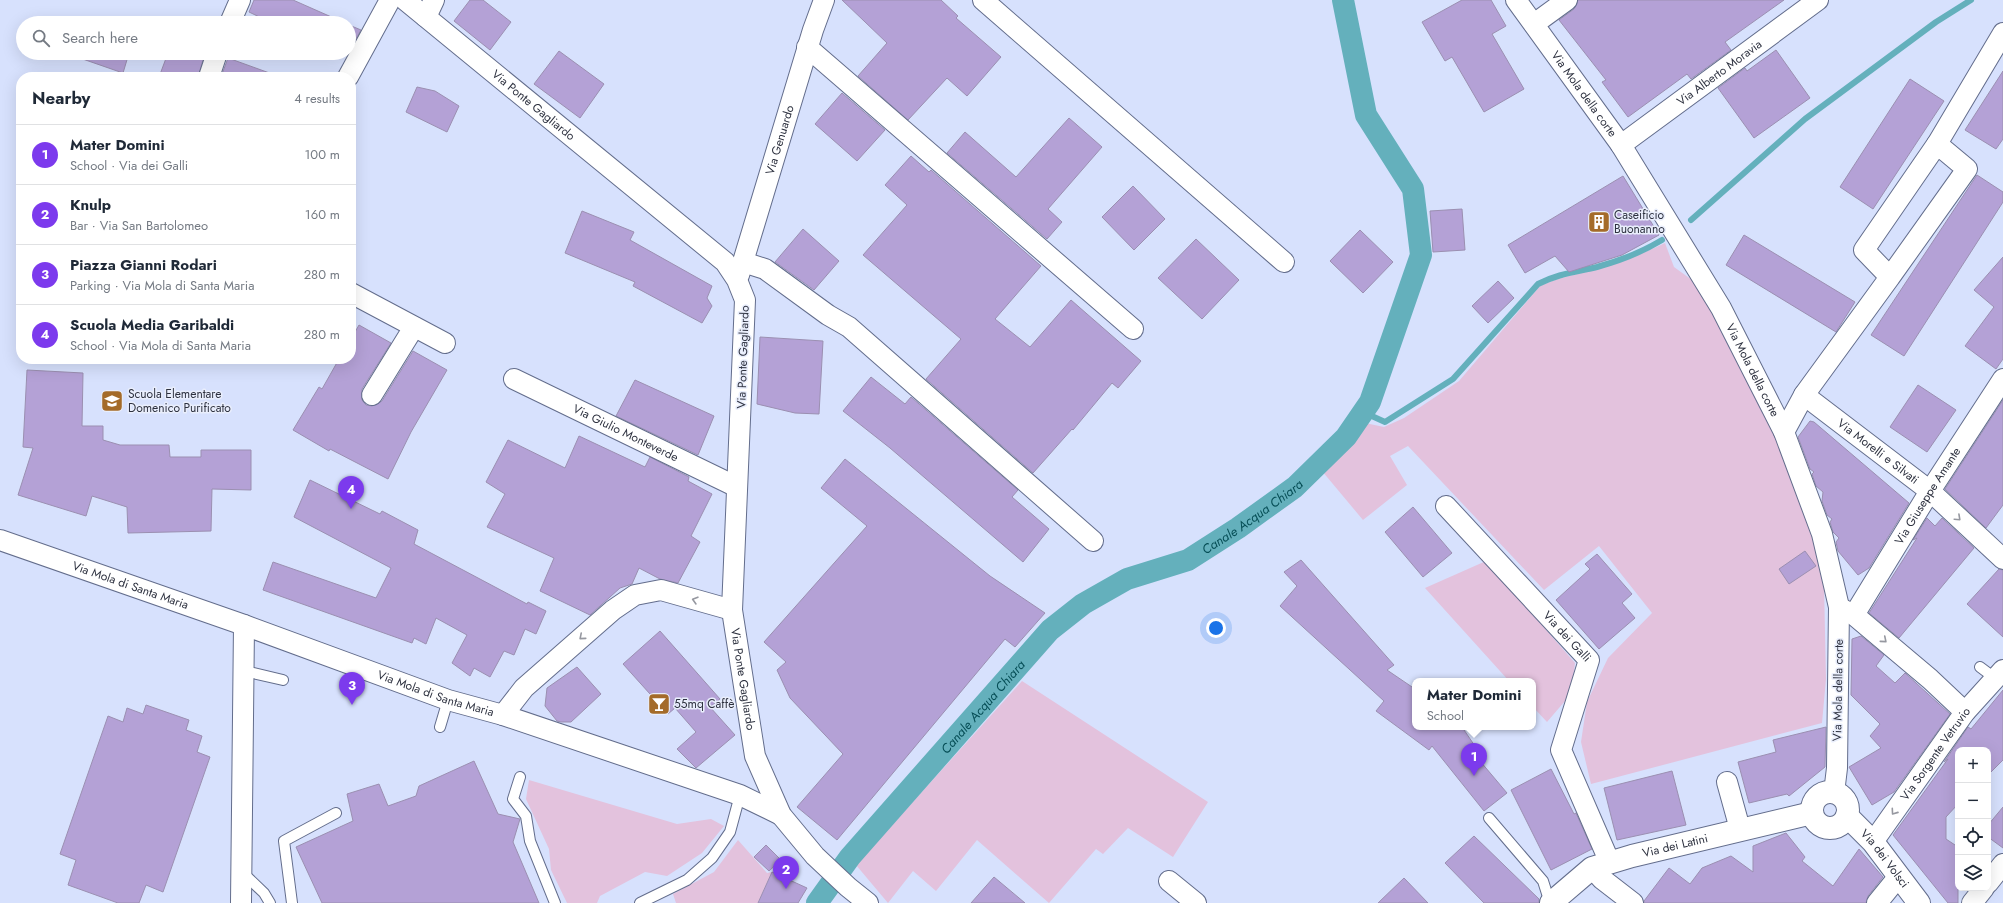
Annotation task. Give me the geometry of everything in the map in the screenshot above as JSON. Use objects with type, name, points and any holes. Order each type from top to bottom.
[{"type":"street","points":[[233,16],[240,0]]},
{"type":"street","points":[[351,72],[390,0]]},
{"type":"street","name":"Via Ponte Gagliardo","points":[[404,0],[430,9],[725,262],[740,271],[745,300],[732,610],[755,756],[781,815]]},
{"type":"street","name":"Via Genuardo","points":[[740,271],[807,47],[824,0]]},
{"type":"street","points":[[983,0],[1284,262]]},
{"type":"street","name":"Via Mola della corte","points":[[1516,0],[1621,145],[1721,308],[1784,432],[1822,534],[1846,611],[1837,768],[1834,793]]},
{"type":"street","points":[[1534,24],[1567,0]]},
{"type":"street","name":"Via Alberto Moravia","points":[[1621,145],[1818,0]]},
{"type":"street","points":[[1890,277],[1864,250],[1937,144],[2003,33]]},
{"type":"street","points":[[807,47],[1133,329]]},
{"type":"street","points":[[211,72],[215,60]]},
{"type":"street","points":[[1784,432],[1804,395],[1967,169],[1937,144]]},
{"type":"street","points":[[740,271],[766,269],[828,315],[849,327],[1093,541]]},
{"type":"street","points":[[356,296],[445,343]]},
{"type":"street","points":[[372,395],[414,327]]},
{"type":"street","name":"Via Giulio Monteverde","points":[[514,379],[737,486]]},
{"type":"street","name":"Via Giuseppe Amante","points":[[1846,611],[1930,491],[2002,383]]},
{"type":"street","name":"Via Morelli e Silvati","points":[[1804,395],[1930,491],[2003,559]]},
{"type":"street","name":"Via dei Galli","points":[[1446,506],[1589,660],[1561,750],[1601,865]]},
{"type":"street","name":"Via Mola di Santa Maria","points":[[0,540],[244,625],[448,700],[503,715],[740,795],[781,815]]},
{"type":"street","points":[[503,715],[524,688],[613,610],[635,595],[661,590],[732,610]]},
{"type":"street","points":[[1846,611],[1932,674],[1965,712]]},
{"type":"street","points":[[241,903],[239,669],[244,625]]},
{"type":"street","name":"Via Sorgente Vetruvio","points":[[1873,842],[1965,712],[2000,674]]},
{"type":"street","points":[[1727,782],[1740,829]]},
{"type":"street","points":[[1829,792],[1834,793],[1844,799],[1848,810],[1847,816],[1839,825],[1828,828],[1817,823],[1812,813],[1814,801],[1818,797],[1829,792]]},
{"type":"street","name":"Via dei Latini","points":[[1551,903],[1601,865],[1740,829],[1812,813]]},
{"type":"street","points":[[781,815],[815,856],[848,887],[868,903]]},
{"type":"street","name":"Via dei Volsci","points":[[1847,816],[1873,842],[1919,903]]},
{"type":"street","points":[[1991,886],[2003,864]]},
{"type":"street","points":[[1601,865],[1602,879],[1633,903]]},
{"type":"street","points":[[1877,903],[1899,876]]},
{"type":"street","points":[[1169,881],[1196,903]]},
{"type":"street","points":[[1972,903],[1985,891]]},
{"type":"lane","points":[[1980,667],[2000,674]]},
{"type":"lane","points":[[239,669],[283,680]]},
{"type":"lane","points":[[440,727],[448,700]]},
{"type":"lane","points":[[520,777],[513,799],[526,816],[530,841],[555,903]]},
{"type":"lane","points":[[640,903],[687,880],[712,858],[730,832],[740,795]]},
{"type":"lane","points":[[292,903],[284,841],[336,813]]},
{"type":"lane","points":[[1489,818],[1544,881],[1551,903]]},
{"type":"lane","points":[[241,872],[264,893],[270,903]]},
{"type":"shaded area","points":[[1665,243],[1674,267],[1692,280],[1727,331],[1772,427],[1820,546],[1824,585],[1826,679],[1822,723],[1591,784],[1581,742],[1587,702],[1608,658],[1652,613],[1599,546],[1544,590],[1408,446],[1390,456],[1407,485],[1363,520],[1322,471],[1365,423],[1384,427],[1404,418],[1459,381],[1540,286],[1624,260]]},
{"type":"shaded area","points":[[1486,561],[1575,663],[1571,694],[1547,722],[1536,710],[1536,678],[1506,678],[1425,588]]},
{"type":"shaded area","points":[[1022,681],[1208,802],[1173,857],[1128,828],[1103,854],[1096,849],[1049,903],[977,840],[936,891],[913,871],[888,903],[856,865]]},
{"type":"shaded area","points":[[529,780],[677,824],[711,819],[724,826],[702,853],[667,876],[645,872],[600,896],[597,903],[567,903],[551,870],[549,849],[526,799]]},
{"type":"shaded area","points":[[738,840],[767,873],[772,872],[758,903],[676,903],[673,894],[714,872]]},
{"type":"building","points":[[254,0],[293,0],[329,16],[257,16],[249,12]]},
{"type":"building","points":[[470,0],[483,0],[511,22],[490,50],[454,21]]},
{"type":"building","points":[[842,0],[941,0],[958,16],[956,18],[1001,57],[967,96],[947,78],[908,120],[858,76],[887,43]]},
{"type":"building","points":[[1462,0],[1491,0],[1506,26],[1492,34],[1524,89],[1484,112],[1452,57],[1445,61],[1422,22]]},
{"type":"building","points":[[1578,0],[1784,0],[1725,42],[1731,50],[1691,79],[1687,74],[1628,117],[1602,82],[1606,80],[1559,20],[1574,9]]},
{"type":"building","points":[[356,28],[361,30],[356,39]]},
{"type":"building","points":[[1776,50],[1810,98],[1754,138],[1718,88],[1745,68],[1747,71]]},
{"type":"building","points":[[559,51],[604,84],[580,118],[534,84]]},
{"type":"building","points":[[86,60],[127,60],[123,72]]},
{"type":"building","points":[[165,60],[203,60],[199,72],[161,72]]},
{"type":"building","points":[[227,60],[234,60],[267,72],[223,72]]},
{"type":"building","points":[[2003,71],[2003,139],[1996,149],[1965,130]]},
{"type":"building","points":[[1910,79],[1944,101],[1873,209],[1840,187]]},
{"type":"building","points":[[417,87],[435,91],[459,106],[447,132],[406,112]]},
{"type":"building","points":[[842,93],[885,130],[857,161],[815,124]]},
{"type":"building","points":[[1069,118],[1102,147],[1048,209],[1062,222],[1047,239],[947,153],[965,132],[1016,177]]},
{"type":"building","points":[[911,156],[929,172],[931,170],[1041,266],[995,319],[1030,347],[1071,300],[1141,361],[1118,388],[1112,383],[1073,430],[1072,429],[1033,473],[926,379],[961,339],[863,255],[907,205],[885,185]]},
{"type":"building","points":[[1977,175],[2003,192],[2003,202],[1904,356],[1871,335]]},
{"type":"building","name":"Caseificio Buonanno","points":[[1623,176],[1659,235],[1622,255],[1569,272],[1555,256],[1525,273],[1508,245]]},
{"type":"building","points":[[1133,186],[1165,219],[1134,250],[1102,217]]},
{"type":"building","points":[[1462,209],[1465,250],[1433,252],[1430,211]]},
{"type":"building","points":[[582,211],[634,232],[630,240],[712,286],[707,298],[712,306],[702,323],[633,286],[635,282],[565,253]]},
{"type":"building","points":[[803,229],[839,261],[814,290],[775,262]]},
{"type":"building","points":[[1360,230],[1393,262],[1363,293],[1330,261]]},
{"type":"building","points":[[1744,235],[1855,302],[1836,332],[1726,265]]},
{"type":"building","points":[[1196,239],[1239,280],[1202,319],[1158,278]]},
{"type":"building","points":[[2003,257],[2003,359],[1996,369],[1965,346],[1994,307],[1974,290]]},
{"type":"building","points":[[1498,281],[1514,298],[1488,323],[1472,306]]},
{"type":"building","points":[[359,325],[391,343],[362,389],[362,400],[366,405],[372,406],[382,401],[413,351],[447,370],[411,432],[388,479],[330,449],[329,451],[293,430],[319,387],[322,389],[336,364],[356,364],[356,330]]},
{"type":"building","points":[[760,337],[823,341],[819,414],[795,413],[757,404]]},
{"type":"building","points":[[27,370],[83,373],[82,426],[103,426],[103,440],[120,445],[169,445],[170,457],[201,457],[201,450],[251,450],[251,490],[212,489],[211,531],[128,533],[127,507],[92,496],[86,516],[18,495],[33,448],[23,447]]},
{"type":"building","points":[[871,377],[905,404],[911,397],[1018,490],[1012,497],[1049,529],[1023,562],[890,448],[843,411]]},
{"type":"building","points":[[635,380],[714,416],[698,455],[616,416]]},
{"type":"building","points":[[1918,385],[1956,410],[1927,452],[1890,427]]},
{"type":"building","points":[[2003,400],[2003,505],[1986,528],[1945,489]]},
{"type":"building","points":[[1810,421],[1814,422],[1909,503],[1869,568],[1858,575],[1838,551],[1836,542],[1839,538],[1833,532],[1830,522],[1832,519],[1827,515],[1822,501],[1823,492],[1816,486],[1812,474],[1814,472],[1810,469],[1798,437]]},
{"type":"building","points":[[579,436],[645,467],[650,457],[689,477],[688,481],[712,494],[691,536],[700,542],[678,583],[660,579],[639,568],[632,584],[620,588],[590,615],[540,591],[554,558],[487,527],[505,494],[486,482],[508,440],[565,468]]},
{"type":"building","points":[[845,459],[990,576],[1045,613],[1015,647],[1005,639],[837,840],[797,807],[843,754],[790,698],[777,670],[786,662],[764,642],[867,526],[821,488]]},
{"type":"building","points":[[310,480],[380,514],[382,511],[418,530],[414,544],[527,604],[528,602],[546,611],[536,634],[525,629],[514,655],[504,651],[490,677],[474,668],[470,676],[452,663],[467,635],[436,618],[426,644],[414,638],[412,643],[263,590],[273,562],[376,598],[391,568],[294,517]]},
{"type":"building","points":[[1413,507],[1452,553],[1423,577],[1385,532]]},
{"type":"building","points":[[1927,518],[1935,526],[1942,518],[1974,548],[1899,638],[1869,613],[1917,538],[1913,540]]},
{"type":"building","points":[[1805,551],[1816,566],[1789,584],[1779,569]]},
{"type":"building","points":[[1597,554],[1632,594],[1622,603],[1635,618],[1599,649],[1556,600],[1590,569],[1585,564]]},
{"type":"building","points":[[1301,560],[1394,665],[1387,670],[1412,687],[1412,730],[1464,730],[1479,752],[1475,755],[1507,793],[1484,811],[1432,746],[1429,750],[1376,711],[1384,701],[1280,606],[1297,586],[1284,572]]},
{"type":"building","points":[[1999,569],[2003,570],[2003,637],[1967,604]]},
{"type":"building","points":[[660,631],[720,699],[710,707],[735,735],[696,768],[677,749],[696,732],[675,708],[668,714],[623,664]]},
{"type":"building","points":[[1861,636],[1884,655],[1876,666],[1895,683],[1905,673],[1950,714],[1894,792],[1872,805],[1849,767],[1881,748],[1870,736],[1880,724],[1851,695],[1852,639]]},
{"type":"building","points":[[577,667],[601,694],[571,722],[557,721],[545,706],[547,688]]},
{"type":"building","points":[[2003,690],[2003,760],[1991,772],[1991,747],[1955,747],[1955,807],[1946,817],[1946,839],[1955,845],[1955,891],[1958,891],[1958,903],[1948,903],[1893,835],[1948,759],[1944,762],[1968,727],[1971,729]]},
{"type":"building","points":[[146,705],[189,720],[186,730],[202,736],[197,752],[210,757],[163,892],[146,885],[139,903],[118,903],[68,885],[76,860],[60,854],[108,716],[123,722],[127,708],[143,714]]},
{"type":"building","points":[[1826,727],[1825,767],[1789,796],[1787,794],[1749,803],[1738,762],[1776,752],[1773,740]]},
{"type":"building","points":[[474,761],[498,814],[520,819],[513,842],[539,903],[322,903],[296,847],[353,821],[347,794],[379,784],[388,806],[416,796],[419,786]]},
{"type":"building","points":[[1551,769],[1574,814],[1576,813],[1592,849],[1551,870],[1511,790]]},
{"type":"building","points":[[1672,771],[1686,825],[1617,840],[1604,788]]},
{"type":"building","points":[[2003,807],[2003,848],[1991,839],[1991,821]]},
{"type":"building","points":[[1786,833],[1805,857],[1802,861],[1833,886],[1859,849],[1883,877],[1868,896],[1866,903],[1644,903],[1669,868],[1690,884],[1702,868],[1731,856],[1753,872],[1753,846]]},
{"type":"building","points":[[1474,836],[1539,899],[1539,903],[1484,903],[1445,863]]},
{"type":"building","points":[[766,845],[781,860],[769,871],[754,857]]},
{"type":"building","points":[[772,872],[807,888],[798,903],[758,903]]},
{"type":"building","points":[[994,877],[1025,903],[971,903]]},
{"type":"building","points":[[1404,878],[1428,903],[1378,903]]},
{"type":"waterway","name":"Canale Acqua Chiara","points":[[817,903],[850,857],[1050,630],[1083,604],[1127,579],[1188,560],[1238,528],[1295,487],[1346,437],[1370,402],[1421,255],[1413,189],[1366,115],[1343,0]]},
{"type":"waterway","points":[[1691,220],[1805,119],[1936,22],[1971,0]]},
{"type":"waterway","points":[[1363,412],[1385,422],[1453,379],[1538,284],[1559,276],[1597,267],[1622,259],[1662,240]]},
{"type":"place","name":"Caseificio Buonanno","points":[[1599,222]]},
{"type":"place","name":"Scuola Elementare Domenico Purificato","points":[[112,401]]},
{"type":"place","name":"Scuola Media Garibaldi","points":[[351,509]]},
{"type":"place","name":"55mq Caffè","points":[[659,704]]},
{"type":"place","name":"Piazza Gianni Rodari","points":[[352,705]]},
{"type":"place","name":"Mater Domini","points":[[1474,776]]},
{"type":"place","name":"Knulp","points":[[786,889]]}]
